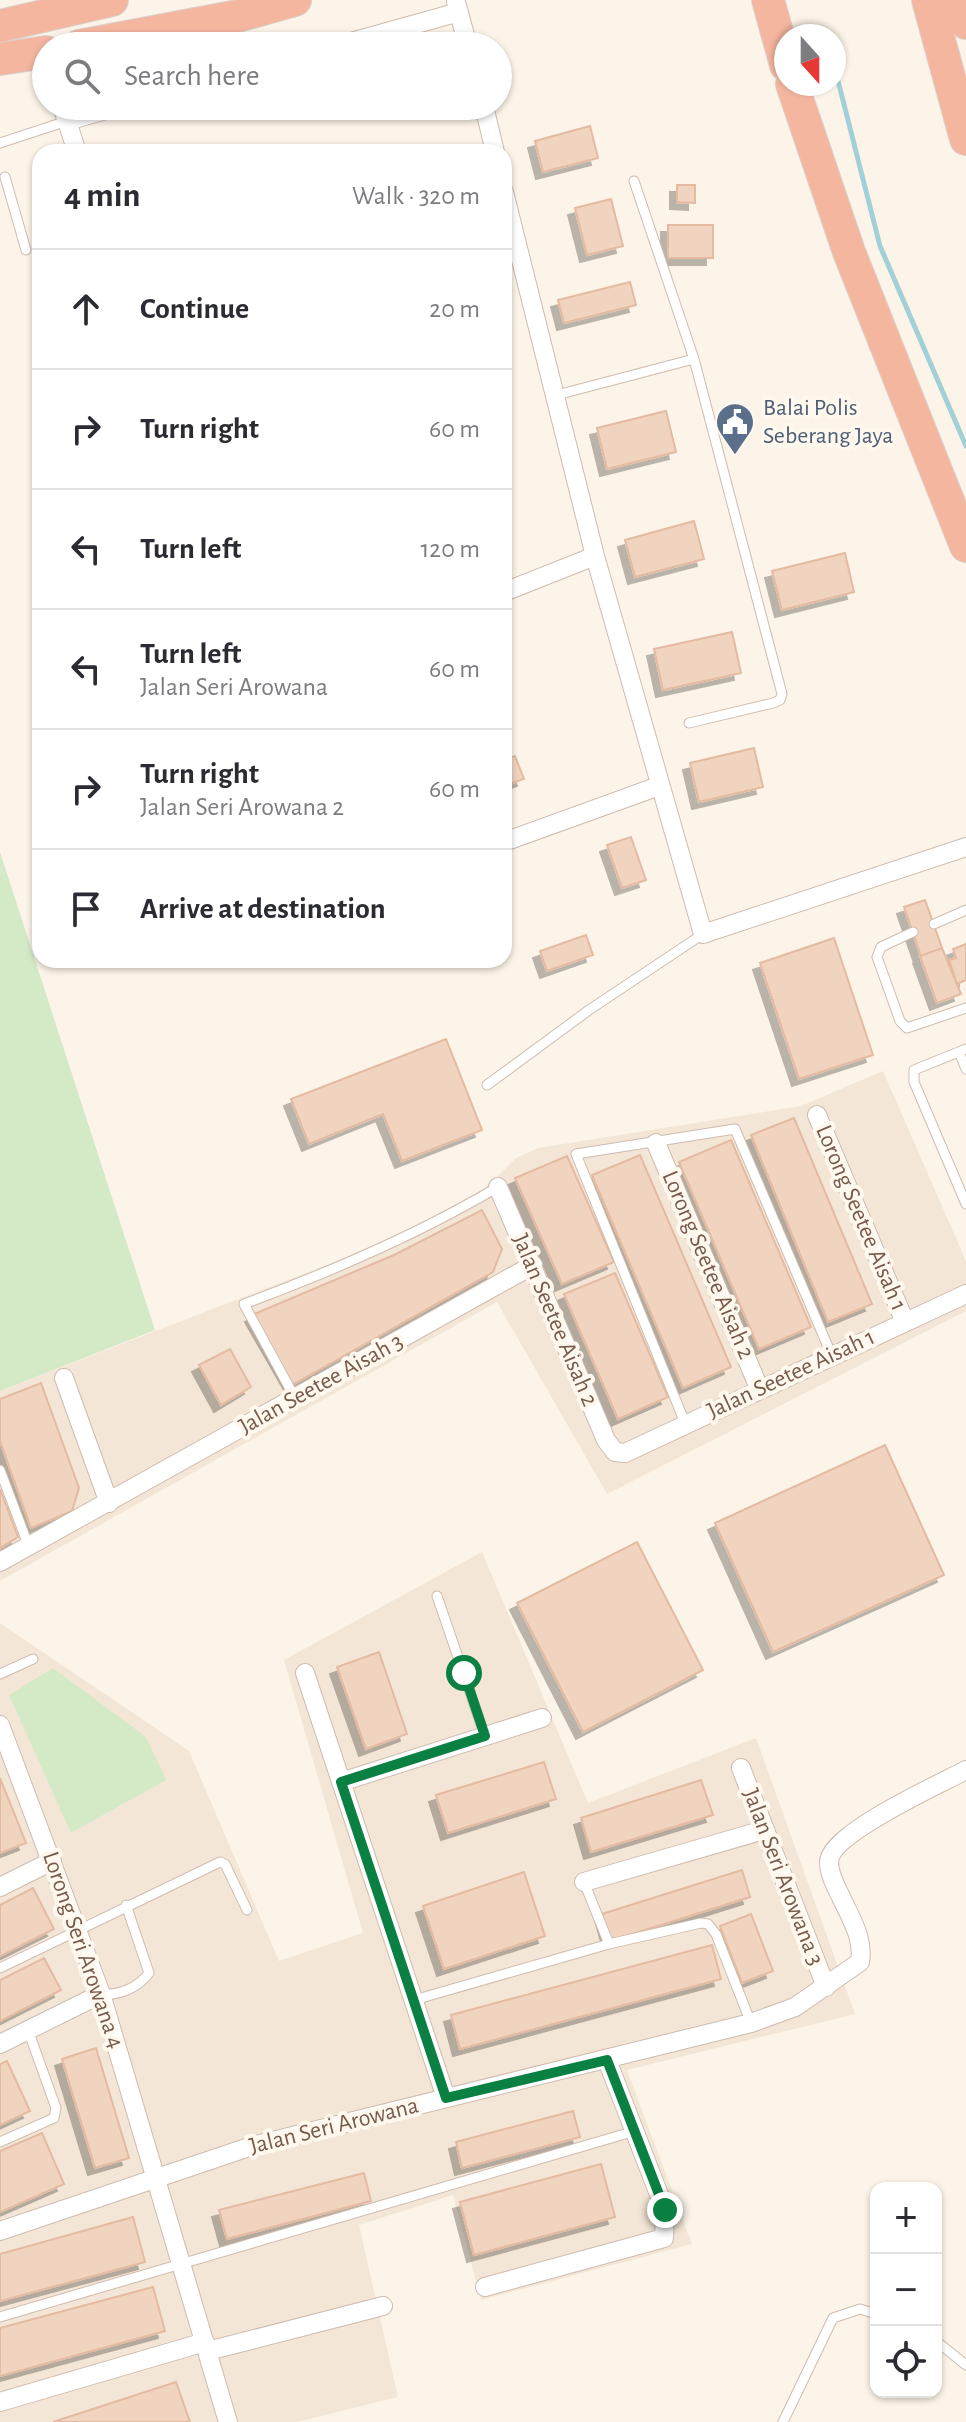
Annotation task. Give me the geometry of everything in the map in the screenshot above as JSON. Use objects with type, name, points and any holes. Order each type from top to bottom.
[{"type":"highway","points":[[0,26],[112,0]]},
{"type":"highway","points":[[153,32],[238,16],[295,0]]},
{"type":"highway","points":[[756,0],[774,36]]},
{"type":"highway","points":[[768,0],[774,24]]},
{"type":"highway","points":[[928,0],[966,139]]},
{"type":"highway","points":[[960,0],[966,23]]},
{"type":"highway","points":[[0,59],[32,55]]},
{"type":"highway","points":[[796,96],[849,252],[966,546]]},
{"type":"street","points":[[379,32],[457,6],[464,32]]},
{"type":"street","points":[[66,120],[74,144]]},
{"type":"street","points":[[487,120],[493,144]]},
{"type":"street","points":[[512,225],[595,556],[703,934],[966,847]]},
{"type":"street","points":[[512,589],[595,556]]},
{"type":"street","points":[[512,839],[659,786]]},
{"type":"street","name":"Lorong Seetee Aisah 1","points":[[817,1115],[905,1322]]},
{"type":"street","name":"Lorong Seetee Aisah 2","points":[[656,1143],[759,1388]]},
{"type":"street","name":"Jalan Seetee Aisah 2","points":[[498,1187],[606,1440],[615,1452]]},
{"type":"street","name":"Jalan Seetee Aisah 3","points":[[0,1562],[533,1265]]},
{"type":"street","name":"Jalan Seetee Aisah 1","points":[[615,1452],[625,1453],[966,1294]]},
{"type":"street","points":[[64,1378],[109,1503]]},
{"type":"street","points":[[305,1673],[446,2098]]},
{"type":"street","points":[[341,1782],[542,1718]]},
{"type":"street","name":"Lorong Seri Arowana 4","points":[[0,1725],[79,1928],[101,1994],[228,2422]]},
{"type":"street","name":"Jalan Seri Arowana 3","points":[[741,1768],[826,1987]]},
{"type":"street","name":"Jalan Seri Arowana","points":[[0,2231],[252,2146],[607,2060],[751,2023],[795,2007],[860,1962],[862,1949],[834,1882],[829,1861],[834,1848],[861,1827],[966,1770]]},
{"type":"street","points":[[584,1882],[764,1830]]},
{"type":"street","points":[[0,1887],[52,1861]]},
{"type":"street","points":[[0,2044],[101,1994]]},
{"type":"street","points":[[485,2287],[664,2238],[665,2210],[607,2060]]},
{"type":"street","points":[[0,2402],[206,2347],[383,2306]]},
{"type":"lane","points":[[0,143],[49,120]]},
{"type":"lane","points":[[5,177],[26,250]]},
{"type":"lane","points":[[634,181],[694,359],[782,694],[780,700],[773,703],[689,723]]},
{"type":"lane","points":[[553,396],[694,359]]},
{"type":"lane","points":[[934,924],[966,910]]},
{"type":"lane","points":[[913,932],[881,947],[877,957],[900,1021],[907,1028],[966,1008]]},
{"type":"lane","points":[[487,1085],[589,1010],[703,934]]},
{"type":"lane","points":[[966,1069],[963,1051],[914,1070],[914,1082],[966,1204]]},
{"type":"lane","points":[[685,1423],[576,1154],[735,1129],[832,1356]]},
{"type":"lane","points":[[295,1398],[244,1304],[346,1266],[432,1226],[498,1187]]},
{"type":"lane","points":[[0,1470],[29,1547]]},
{"type":"lane","points":[[437,1596],[485,1736]]},
{"type":"lane","points":[[0,1674],[33,1659]]},
{"type":"lane","points":[[0,1968],[220,1862],[225,1864],[247,1910]]},
{"type":"lane","points":[[584,1882],[609,1944]]},
{"type":"lane","points":[[101,1994],[114,1995],[143,1982],[149,1973],[126,1905]]},
{"type":"lane","points":[[414,2000],[609,1944],[701,1923],[708,1924],[716,1934],[751,2023]]},
{"type":"lane","points":[[0,2142],[54,2118],[56,2108],[28,2030]]},
{"type":"lane","points":[[0,2317],[183,2266],[635,2131]]},
{"type":"lane","points":[[783,2422],[833,2318],[860,2309],[870,2312]]},
{"type":"lane","points":[[942,2346],[966,2365]]},
{"type":"shaded area","points":[[883,1071],[966,1261],[966,1311],[607,1494],[497,1302],[0,1581],[0,1391],[389,1241],[487,1187],[516,1158],[538,1148],[801,1106]]},
{"type":"shaded area","points":[[482,1552],[588,1803],[756,1738],[855,2014],[627,2070],[692,2244],[481,2300],[453,2195],[359,2225],[398,2397],[298,2422],[0,2422],[0,1623],[189,1751],[279,1961],[363,1933],[284,1660]]},
{"type":"green space","points":[[0,852],[32,951],[32,968],[38,968],[155,1330],[0,1391]]},
{"type":"green space","points":[[53,1668],[146,1737],[166,1780],[71,1833],[9,1695]]},
{"type":"building","points":[[590,126],[598,158],[543,172],[535,141]]},
{"type":"building","points":[[677,185],[695,185],[695,203],[677,202]]},
{"type":"building","points":[[611,199],[623,246],[587,255],[575,208]]},
{"type":"building","points":[[668,225],[713,225],[713,258],[668,258]]},
{"type":"building","points":[[630,282],[636,305],[564,323],[558,300]]},
{"type":"building","points":[[666,411],[676,452],[607,469],[597,428]]},
{"type":"building","points":[[694,521],[704,559],[635,577],[625,540]]},
{"type":"building","points":[[845,553],[854,592],[782,610],[772,571]]},
{"type":"building","points":[[732,632],[741,673],[663,690],[654,649]]},
{"type":"building","points":[[754,748],[763,787],[699,802],[690,763]]},
{"type":"building","points":[[515,756],[524,779],[512,783],[512,757]]},
{"type":"building","points":[[631,837],[646,880],[622,888],[607,845]]},
{"type":"building","points":[[925,900],[942,948],[921,956],[904,907]]},
{"type":"building","points":[[586,935],[593,955],[547,971],[540,951]]},
{"type":"building","points":[[834,938],[873,1055],[799,1079],[760,963]]},
{"type":"building","points":[[966,944],[966,980],[957,984],[949,960],[956,958],[953,949]]},
{"type":"building","points":[[942,948],[961,994],[937,1003],[920,956]]},
{"type":"building","points":[[446,1039],[482,1130],[402,1161],[383,1114],[309,1144],[291,1099]]},
{"type":"building","points":[[794,1118],[872,1304],[828,1322],[751,1135]]},
{"type":"building","points":[[731,1140],[811,1327],[759,1349],[679,1162]]},
{"type":"building","points":[[640,1155],[731,1367],[683,1388],[592,1175]]},
{"type":"building","points":[[567,1156],[614,1262],[562,1284],[515,1178]]},
{"type":"building","points":[[482,1210],[502,1249],[493,1272],[292,1385],[252,1315],[394,1255]]},
{"type":"building","points":[[615,1273],[668,1397],[618,1419],[564,1294]]},
{"type":"building","points":[[230,1349],[251,1387],[221,1405],[199,1365]]},
{"type":"building","points":[[41,1383],[79,1488],[72,1511],[31,1528],[0,1441],[0,1399]]},
{"type":"building","points":[[885,1445],[944,1575],[773,1652],[715,1523]]},
{"type":"building","points":[[0,1489],[18,1537],[0,1548]]},
{"type":"building","points":[[637,1542],[703,1670],[583,1732],[517,1603]]},
{"type":"building","points":[[379,1652],[407,1734],[366,1749],[337,1667]]},
{"type":"building","points":[[544,1762],[556,1799],[448,1833],[436,1795]]},
{"type":"building","points":[[0,1778],[26,1843],[0,1853]]},
{"type":"building","points":[[701,1780],[713,1815],[591,1852],[581,1818]]},
{"type":"building","points":[[742,1870],[750,1897],[610,1941],[602,1914]]},
{"type":"building","points":[[524,1872],[545,1936],[444,1969],[423,1906]]},
{"type":"building","points":[[33,1888],[54,1929],[0,1956],[0,1905]]},
{"type":"building","points":[[751,1914],[773,1971],[742,1983],[720,1926]]},
{"type":"building","points":[[712,1945],[721,1979],[460,2049],[451,2015]]},
{"type":"building","points":[[44,1958],[61,1990],[0,2021],[0,1980]]},
{"type":"building","points":[[96,2048],[129,2158],[95,2168],[62,2059]]},
{"type":"building","points":[[7,2061],[30,2111],[0,2125],[0,2064]]},
{"type":"building","points":[[573,2111],[580,2137],[462,2168],[456,2142]]},
{"type":"building","points":[[42,2133],[64,2184],[0,2212],[0,2151]]},
{"type":"building","points":[[601,2164],[615,2217],[474,2255],[460,2202]]},
{"type":"building","points":[[364,2173],[371,2201],[227,2239],[219,2210]]},
{"type":"building","points":[[133,2217],[145,2262],[0,2301],[0,2254]]},
{"type":"building","points":[[153,2287],[165,2331],[0,2376],[0,2328]]},
{"type":"building","points":[[176,2382],[190,2422],[53,2422]]},
{"type":"waterway","points":[[842,96],[880,246],[966,446]]},
{"type":"place","name":"Balai Polis Seberang Jaya","points":[[735,456]]},
{"type":"route","points":[[464,1673],[485,1736],[341,1782],[446,2098],[607,2060],[665,2210]]}]
